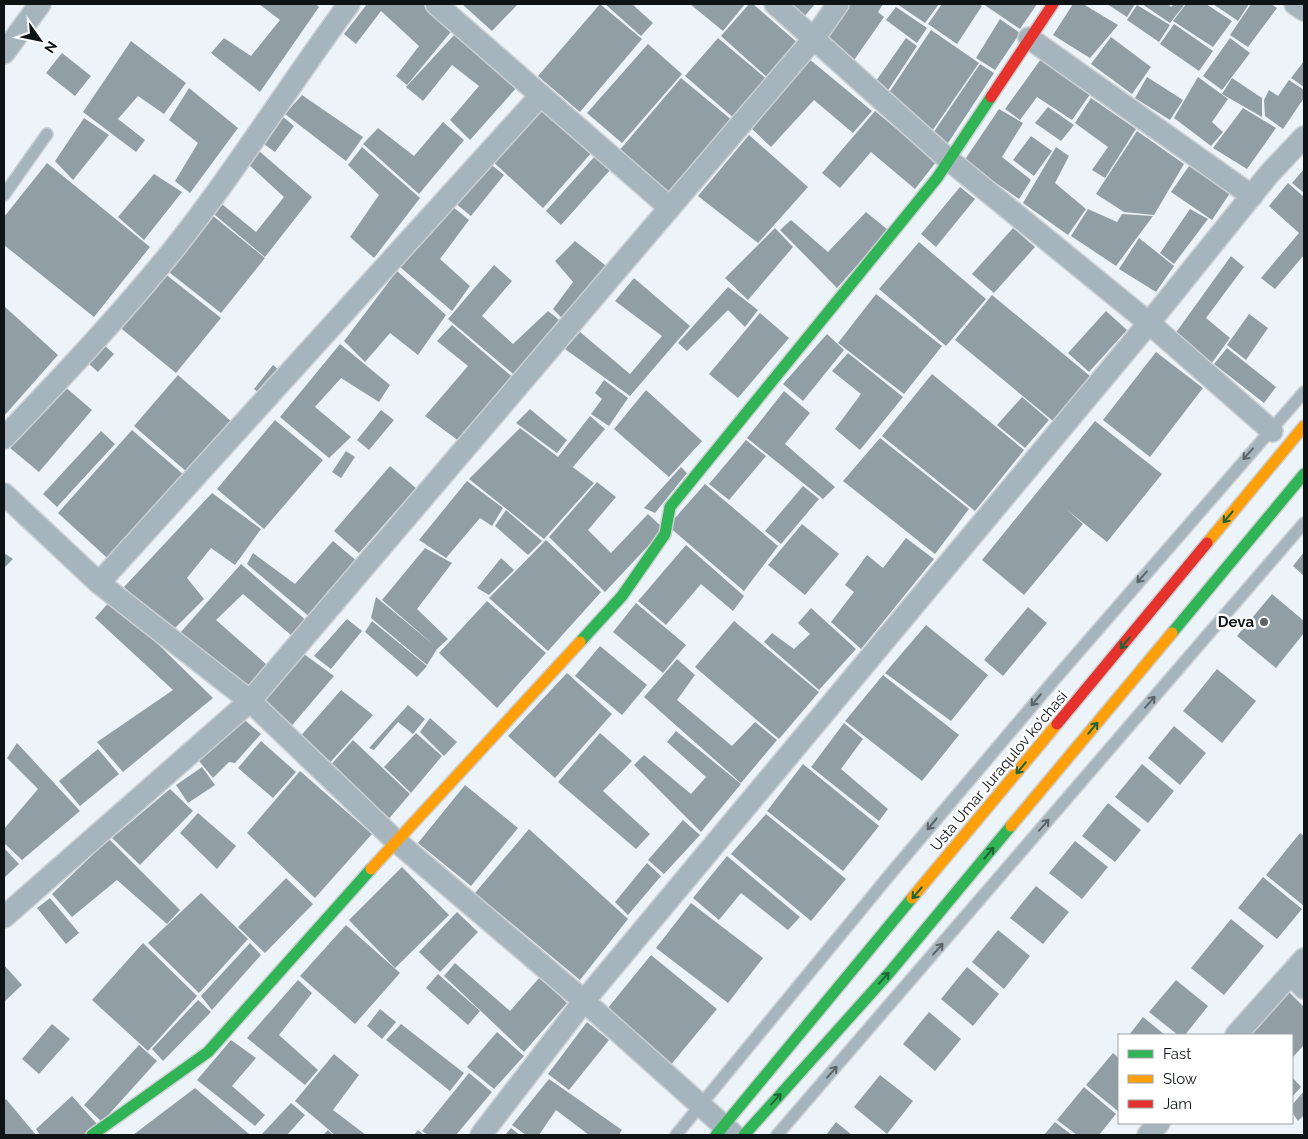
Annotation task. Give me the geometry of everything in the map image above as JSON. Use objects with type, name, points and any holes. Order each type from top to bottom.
[{"type":"main road","points":[[92,1135],[208,1052],[396,841],[622,596],[665,534],[670,508],[937,178],[1029,38],[1054,4]]},
{"type":"main road","name":"Usta Umar Juraqulov ko'chasi","points":[[725,1132],[1304,426]]},
{"type":"main road","points":[[744,1135],[890,972],[1304,474]]},
{"type":"street","points":[[4,53],[40,4]]},
{"type":"street","points":[[4,438],[103,334],[174,248],[259,133],[348,4]]},
{"type":"street","points":[[436,4],[669,207]]},
{"type":"street","points":[[775,4],[815,37],[949,160],[1149,323],[1272,431]]},
{"type":"street","points":[[4,917],[250,701],[815,37],[838,4]]},
{"type":"street","points":[[1295,4],[1304,10]]},
{"type":"street","points":[[1029,38],[1252,196]]},
{"type":"street","points":[[99,583],[542,95]]},
{"type":"street","points":[[481,1135],[584,1001],[1149,323],[1269,174],[1304,137]]},
{"type":"street","points":[[4,494],[99,583],[250,701],[396,841],[584,1001],[701,1105],[725,1132]]},
{"type":"street","points":[[1237,1034],[1300,974]]},
{"type":"street","points":[[1148,1135],[1158,1124]]},
{"type":"lane","points":[[4,194],[47,134]]},
{"type":"lane","points":[[676,1135],[892,872],[1054,679],[1304,392]]},
{"type":"lane","points":[[777,1135],[1304,523]]},
{"type":"building","points":[[259,4],[316,4],[319,7],[260,92],[211,53],[224,38],[251,56],[280,20]]},
{"type":"building","points":[[367,4],[427,4],[454,28],[407,85],[396,76],[419,46],[381,11],[356,44],[344,34]]},
{"type":"building","points":[[462,4],[518,4],[492,31]]},
{"type":"building","points":[[600,4],[642,39],[580,112],[538,76]]},
{"type":"building","points":[[605,4],[632,4],[653,23],[641,36]]},
{"type":"building","points":[[690,4],[745,4],[723,31]]},
{"type":"building","points":[[749,4],[753,4],[799,44],[769,79],[721,36]]},
{"type":"building","points":[[786,4],[815,4],[803,18]]},
{"type":"building","points":[[848,4],[883,4],[878,12],[884,17],[852,63],[822,42]]},
{"type":"building","points":[[897,4],[939,4],[925,23]]},
{"type":"building","points":[[942,4],[978,4],[982,6],[957,44],[928,24]]},
{"type":"building","points":[[983,4],[1037,4],[1020,29]]},
{"type":"building","points":[[1073,4],[1083,4],[1118,25],[1090,58],[1053,35]]},
{"type":"building","points":[[1107,4],[1135,4],[1127,17]]},
{"type":"building","points":[[1142,4],[1168,4],[1171,7],[1174,4],[1185,4],[1170,23]]},
{"type":"building","points":[[1186,4],[1206,4],[1232,21],[1213,47],[1173,21]]},
{"type":"building","points":[[1213,4],[1249,4],[1238,21]]},
{"type":"building","points":[[1251,4],[1271,4],[1277,8],[1248,47],[1230,35]]},
{"type":"building","points":[[1137,5],[1170,25],[1159,42],[1127,20]]},
{"type":"building","points":[[896,7],[927,28],[917,43],[886,20]]},
{"type":"building","points":[[1000,19],[1020,33],[995,70],[976,58]]},
{"type":"building","points":[[1174,24],[1213,51],[1199,71],[1160,44]]},
{"type":"building","points":[[931,30],[979,63],[930,134],[884,100]]},
{"type":"building","points":[[457,32],[518,86],[470,140],[450,120],[479,86],[452,65],[423,101],[406,87]]},
{"type":"building","points":[[1111,37],[1151,67],[1132,94],[1091,64]]},
{"type":"building","points":[[718,38],[768,80],[735,119],[685,76]]},
{"type":"building","points":[[906,38],[917,46],[883,98],[871,88]]},
{"type":"building","points":[[1230,38],[1250,53],[1222,90],[1203,76]]},
{"type":"building","points":[[131,41],[186,83],[164,114],[138,96],[118,119],[145,140],[136,152],[83,112]]},
{"type":"building","points":[[648,44],[682,74],[622,143],[587,113]]},
{"type":"building","points":[[62,53],[91,76],[75,96],[46,73]]},
{"type":"building","points":[[808,58],[872,111],[853,133],[814,100],[771,147],[749,126]]},
{"type":"building","points":[[1041,59],[1091,93],[1072,120],[1037,97],[1020,120],[1005,109]]},
{"type":"building","points":[[1304,61],[1304,87],[1291,78]]},
{"type":"building","points":[[980,64],[994,73],[946,146],[931,136]]},
{"type":"building","points":[[1147,77],[1183,100],[1170,120],[1135,98]]},
{"type":"building","points":[[1198,77],[1228,99],[1212,122],[1223,132],[1211,146],[1174,118]]},
{"type":"building","points":[[681,78],[733,121],[670,196],[618,152]]},
{"type":"building","points":[[1232,78],[1262,98],[1262,117],[1222,94]]},
{"type":"building","points":[[1289,80],[1304,90],[1304,98],[1283,129],[1265,116],[1264,100],[1269,90],[1278,96]]},
{"type":"building","points":[[189,88],[238,128],[190,193],[175,181],[198,143],[169,120]]},
{"type":"building","points":[[302,95],[363,137],[346,161],[285,114]]},
{"type":"building","points":[[1091,98],[1136,129],[1105,178],[1092,170],[1108,147],[1075,123]]},
{"type":"building","points":[[540,105],[593,151],[543,208],[489,158]]},
{"type":"building","points":[[1048,107],[1074,125],[1061,141],[1035,123]]},
{"type":"building","points":[[1243,108],[1276,128],[1247,169],[1213,148]]},
{"type":"building","points":[[999,109],[1023,123],[1002,157],[1031,180],[1019,199],[964,161]]},
{"type":"building","points":[[875,111],[936,162],[915,189],[871,152],[840,188],[822,173]]},
{"type":"building","points":[[281,115],[294,126],[275,152],[261,142]]},
{"type":"building","points":[[84,118],[109,135],[73,180],[55,161]]},
{"type":"building","points":[[443,122],[464,140],[419,194],[363,144],[378,128],[414,156]]},
{"type":"building","points":[[1137,131],[1184,164],[1154,215],[1124,212],[1096,194]]},
{"type":"building","points":[[749,135],[808,187],[758,243],[698,196]]},
{"type":"building","points":[[1031,136],[1052,151],[1034,176],[1013,160]]},
{"type":"building","points":[[362,147],[420,198],[374,258],[350,237],[379,195],[348,165]]},
{"type":"building","points":[[1056,147],[1069,156],[1055,183],[1086,209],[1068,235],[1023,203]]},
{"type":"building","points":[[258,150],[312,197],[265,257],[209,210],[217,200],[256,232],[284,197],[248,164]]},
{"type":"building","points":[[596,155],[611,169],[561,225],[546,211]]},
{"type":"building","points":[[488,162],[504,175],[471,216],[455,203]]},
{"type":"building","points":[[47,163],[150,247],[94,317],[4,245],[4,217]]},
{"type":"building","points":[[1189,166],[1230,193],[1212,220],[1171,192]]},
{"type":"building","points":[[1304,169],[1304,193],[1292,183]]},
{"type":"building","points":[[154,174],[182,192],[144,240],[118,217]]},
{"type":"building","points":[[1288,183],[1304,197],[1304,255],[1275,289],[1261,278],[1299,233],[1269,206]]},
{"type":"building","points":[[960,187],[975,199],[936,247],[921,234]]},
{"type":"building","points":[[453,207],[469,220],[440,259],[470,286],[452,311],[400,267]]},
{"type":"building","points":[[1088,209],[1117,222],[1122,214],[1153,216],[1116,266],[1071,236]]},
{"type":"building","points":[[1190,209],[1208,219],[1174,264],[1160,253]]},
{"type":"building","points":[[207,211],[265,258],[221,313],[165,269]]},
{"type":"building","points":[[866,212],[888,230],[837,288],[780,230],[791,220],[828,252]]},
{"type":"building","points":[[775,228],[793,247],[748,300],[725,278]]},
{"type":"building","points":[[1013,228],[1035,247],[994,293],[972,274]]},
{"type":"building","points":[[1139,238],[1174,266],[1156,292],[1119,269]]},
{"type":"building","points":[[575,241],[610,269],[567,323],[553,309],[573,282],[555,261]]},
{"type":"building","points":[[919,242],[986,299],[946,346],[879,289]]},
{"type":"building","points":[[1231,256],[1244,267],[1206,318],[1230,338],[1211,364],[1172,338]]},
{"type":"building","points":[[494,265],[512,281],[482,316],[513,344],[548,311],[564,324],[518,378],[448,319]]},
{"type":"building","points":[[397,271],[446,315],[418,355],[390,333],[365,362],[344,341]]},
{"type":"building","points":[[164,273],[221,318],[176,373],[117,325]]},
{"type":"building","points":[[634,278],[690,326],[630,396],[565,349],[580,332],[630,374],[662,336],[615,301]]},
{"type":"building","points":[[728,287],[758,310],[745,327],[728,310],[687,351],[678,343]]},
{"type":"building","points":[[876,294],[942,346],[904,394],[838,343]]},
{"type":"building","points":[[992,295],[1090,376],[1053,421],[955,340]]},
{"type":"building","points":[[4,306],[58,355],[4,416]]},
{"type":"building","points":[[1106,311],[1127,330],[1089,372],[1068,353]]},
{"type":"building","points":[[760,313],[789,338],[738,398],[709,374]]},
{"type":"building","points":[[1249,314],[1268,328],[1246,360],[1227,345]]},
{"type":"building","points":[[452,325],[517,381],[463,444],[425,416],[468,366],[437,341]]},
{"type":"building","points":[[827,334],[844,350],[803,401],[783,384]]},
{"type":"building","points":[[103,344],[114,354],[98,372],[87,362]]},
{"type":"building","points":[[340,344],[390,385],[379,402],[341,378],[315,407],[351,437],[329,458],[280,417]]},
{"type":"building","points":[[1227,348],[1276,387],[1264,403],[1214,364]]},
{"type":"building","points":[[1156,352],[1203,388],[1150,457],[1103,420]]},
{"type":"building","points":[[848,353],[903,397],[860,450],[835,429],[861,394],[832,371]]},
{"type":"building","points":[[273,365],[284,374],[265,398],[254,389]]},
{"type":"building","points":[[932,374],[1024,450],[975,511],[882,436]]},
{"type":"building","points":[[178,375],[240,429],[196,480],[134,426]]},
{"type":"building","points":[[604,380],[628,398],[609,426],[591,414],[602,399],[595,393]]},
{"type":"building","points":[[64,386],[92,410],[39,472],[10,448]]},
{"type":"building","points":[[646,390],[702,441],[669,477],[614,429]]},
{"type":"building","points":[[784,391],[810,413],[785,444],[835,487],[823,499],[747,438]]},
{"type":"building","points":[[1022,397],[1049,420],[1025,448],[997,425]]},
{"type":"building","points":[[530,409],[567,440],[557,453],[516,423]]},
{"type":"building","points":[[381,410],[394,420],[369,450],[357,440]]},
{"type":"building","points":[[590,416],[605,429],[573,467],[566,462],[594,483],[544,539],[469,479],[520,428],[558,457]]},
{"type":"building","points":[[275,420],[323,460],[264,529],[217,489]]},
{"type":"building","points":[[1095,421],[1162,474],[1107,542],[1066,509],[1083,524],[1024,595],[982,560]]},
{"type":"building","points":[[132,430],[192,482],[116,566],[58,513]]},
{"type":"building","points":[[101,431],[115,444],[57,507],[43,494]]},
{"type":"building","points":[[880,438],[969,509],[935,554],[843,481]]},
{"type":"building","points":[[746,440],[766,456],[729,500],[709,484]]},
{"type":"building","points":[[346,451],[355,457],[341,478],[332,472]]},
{"type":"building","points":[[390,466],[416,488],[359,553],[334,531]]},
{"type":"building","points":[[681,467],[687,473],[655,513],[644,508]]},
{"type":"building","points":[[467,481],[503,508],[492,526],[480,518],[446,558],[419,540]]},
{"type":"building","points":[[597,482],[616,497],[588,530],[611,553],[648,514],[664,529],[605,592],[549,537]]},
{"type":"building","points":[[705,484],[778,546],[744,591],[668,526]]},
{"type":"building","points":[[803,486],[819,499],[781,544],[765,531]]},
{"type":"building","points":[[212,493],[261,529],[235,565],[211,548],[187,578],[204,599],[171,632],[124,587]]},
{"type":"building","points":[[506,510],[542,541],[528,555],[495,526]]},
{"type":"building","points":[[802,524],[839,554],[805,595],[768,565]]},
{"type":"building","points":[[906,538],[934,559],[861,649],[831,622],[854,592],[845,585],[867,555],[883,568]]},
{"type":"building","points":[[546,540],[601,592],[548,651],[489,598]]},
{"type":"building","points":[[333,541],[358,562],[311,618],[247,564],[253,553],[295,584]]},
{"type":"building","points":[[686,545],[744,596],[733,611],[701,584],[666,625],[638,601]]},
{"type":"building","points":[[425,548],[452,563],[417,609],[448,639],[437,649],[427,665],[371,618],[376,597],[435,646],[382,600]]},
{"type":"building","points":[[1304,552],[1304,576],[1293,566]]},
{"type":"building","points":[[4,553],[13,559],[4,568]]},
{"type":"building","points":[[501,558],[514,570],[489,595],[477,588]]},
{"type":"building","points":[[241,564],[308,622],[291,635],[243,594],[216,620],[267,665],[247,691],[180,633]]},
{"type":"building","points":[[1272,594],[1304,621],[1304,633],[1276,668],[1237,636]]},
{"type":"building","points":[[112,599],[213,698],[123,772],[97,742],[173,690],[95,618]]},
{"type":"building","points":[[487,601],[546,653],[497,708],[439,653]]},
{"type":"building","points":[[636,603],[686,645],[663,673],[613,632]]},
{"type":"building","points":[[1028,607],[1047,623],[1003,676],[984,660]]},
{"type":"building","points":[[811,608],[856,649],[819,690],[764,642],[772,633],[794,649],[810,634],[798,623]]},
{"type":"building","points":[[347,619],[362,631],[331,669],[314,656]]},
{"type":"building","points":[[372,621],[427,666],[417,677],[365,632]]},
{"type":"building","points":[[734,621],[819,692],[779,739],[695,667]]},
{"type":"building","points":[[926,625],[988,675],[951,721],[885,673]]},
{"type":"building","points":[[600,646],[647,685],[622,715],[575,676]]},
{"type":"building","points":[[304,654],[334,676],[288,730],[261,705]]},
{"type":"building","points":[[677,659],[695,675],[677,700],[732,746],[755,722],[777,740],[741,783],[644,697]]},
{"type":"building","points":[[1217,669],[1256,701],[1222,743],[1183,711]]},
{"type":"building","points":[[567,673],[612,714],[555,778],[508,736]]},
{"type":"building","points":[[883,675],[959,735],[922,781],[845,721]]},
{"type":"building","points":[[341,690],[373,715],[326,767],[298,739]]},
{"type":"building","points":[[408,705],[425,719],[413,734],[398,722],[374,750],[369,748]]},
{"type":"building","points":[[241,717],[261,734],[235,763],[229,762],[213,778],[199,761]]},
{"type":"building","points":[[430,718],[457,742],[444,756],[420,732]]},
{"type":"building","points":[[844,723],[863,739],[841,769],[888,809],[879,821],[811,767]]},
{"type":"building","points":[[1174,726],[1206,753],[1180,785],[1148,758]]},
{"type":"building","points":[[676,731],[741,784],[701,832],[634,765],[644,755],[691,794],[706,777],[667,742]]},
{"type":"building","points":[[416,733],[442,756],[411,793],[384,767]]},
{"type":"building","points":[[600,733],[632,761],[603,791],[650,834],[636,849],[558,782]]},
{"type":"building","points":[[353,740],[410,794],[386,822],[327,769]]},
{"type":"building","points":[[261,741],[296,772],[273,798],[238,768]]},
{"type":"building","points":[[17,743],[80,811],[22,860],[4,843],[4,829],[38,789],[7,758]]},
{"type":"building","points":[[98,749],[119,774],[80,806],[59,781]]},
{"type":"building","points":[[803,764],[879,826],[843,871],[767,811]]},
{"type":"building","points":[[1142,764],[1174,791],[1148,823],[1115,797]]},
{"type":"building","points":[[202,767],[215,785],[188,803],[176,785]]},
{"type":"building","points":[[300,771],[372,834],[315,898],[247,833]]},
{"type":"building","points":[[465,785],[518,828],[471,886],[418,843]]},
{"type":"building","points":[[170,789],[193,811],[140,865],[112,838]]},
{"type":"building","points":[[1108,803],[1141,830],[1115,862],[1082,836]]},
{"type":"building","points":[[198,813],[236,846],[217,869],[180,833]]},
{"type":"building","points":[[766,814],[846,879],[811,921],[731,854]]},
{"type":"building","points":[[683,820],[700,835],[664,874],[648,860]]},
{"type":"building","points":[[529,829],[628,919],[580,980],[475,893]]},
{"type":"building","points":[[1300,833],[1304,836],[1304,906],[1266,875]]},
{"type":"building","points":[[109,839],[180,910],[167,924],[117,880],[72,917],[52,894]]},
{"type":"building","points":[[1075,841],[1108,867],[1082,899],[1049,873]]},
{"type":"building","points":[[4,848],[19,864],[4,878]]},
{"type":"building","points":[[727,856],[800,917],[788,930],[741,893],[719,920],[693,898]]},
{"type":"building","points":[[647,863],[661,876],[628,915],[615,902]]},
{"type":"building","points":[[402,867],[449,915],[395,968],[349,920]]},
{"type":"building","points":[[1263,877],[1302,909],[1277,939],[1238,908]]},
{"type":"building","points":[[286,878],[313,904],[265,953],[238,927]]},
{"type":"building","points":[[1036,886],[1069,912],[1043,944],[1010,918]]},
{"type":"building","points":[[201,893],[248,939],[199,993],[148,943]]},
{"type":"building","points":[[50,898],[79,933],[66,944],[37,908]]},
{"type":"building","points":[[691,903],[763,958],[728,1003],[656,948]]},
{"type":"building","points":[[457,912],[478,932],[440,972],[419,952]]},
{"type":"building","points":[[1231,919],[1264,946],[1224,995],[1191,968]]},
{"type":"building","points":[[346,925],[400,973],[355,1024],[300,976]]},
{"type":"building","points":[[998,930],[1030,956],[1004,989],[972,962]]},
{"type":"building","points":[[143,943],[197,996],[148,1051],[92,1000]]},
{"type":"building","points":[[250,943],[261,955],[212,1010],[201,996]]},
{"type":"building","points":[[651,955],[717,1009],[669,1067],[603,1014]]},
{"type":"building","points":[[455,963],[510,1011],[540,977],[567,1003],[524,1052],[444,976]]},
{"type":"building","points":[[4,965],[22,985],[4,1002]]},
{"type":"building","points":[[967,967],[999,994],[973,1026],[941,999]]},
{"type":"building","points":[[438,974],[480,1011],[468,1025],[426,988]]},
{"type":"building","points":[[298,980],[312,993],[279,1035],[318,1070],[305,1085],[247,1038]]},
{"type":"building","points":[[1176,980],[1208,1006],[1186,1034],[1177,1034],[1149,1012]]},
{"type":"building","points":[[1287,990],[1304,1007],[1304,1045],[1293,1057],[1293,1034],[1246,1034]]},
{"type":"building","points":[[198,1000],[211,1012],[163,1061],[152,1049]]},
{"type":"building","points":[[380,1009],[396,1022],[382,1039],[367,1026]]},
{"type":"building","points":[[929,1012],[961,1039],[935,1071],[903,1044]]},
{"type":"building","points":[[1143,1017],[1164,1034],[1130,1034]]},
{"type":"building","points":[[587,1022],[609,1040],[569,1090],[548,1074]]},
{"type":"building","points":[[52,1024],[70,1039],[39,1074],[22,1059]]},
{"type":"building","points":[[401,1024],[464,1073],[450,1091],[386,1040]]},
{"type":"building","points":[[497,1032],[524,1056],[494,1089],[467,1067]]},
{"type":"building","points":[[231,1040],[256,1058],[232,1086],[265,1115],[255,1126],[197,1080]]},
{"type":"building","points":[[139,1045],[157,1061],[102,1122],[84,1105]]},
{"type":"building","points":[[1113,1053],[1118,1057],[1118,1111],[1086,1085]]},
{"type":"building","points":[[334,1054],[359,1075],[333,1110],[366,1135],[335,1135],[295,1101]]},
{"type":"building","points":[[469,1073],[492,1092],[456,1135],[428,1135],[422,1131]]},
{"type":"building","points":[[880,1075],[913,1101],[887,1134],[854,1107]]},
{"type":"building","points":[[1293,1078],[1301,1087],[1293,1096]]},
{"type":"building","points":[[549,1079],[622,1130],[619,1135],[589,1135],[556,1110],[539,1135],[526,1135],[512,1125]]},
{"type":"building","points":[[1084,1087],[1116,1114],[1099,1135],[1077,1135],[1057,1120]]},
{"type":"building","points":[[195,1088],[249,1134],[133,1135]]},
{"type":"building","points":[[1304,1091],[1304,1115],[1298,1121],[1293,1114],[1293,1104]]},
{"type":"building","points":[[72,1096],[97,1124],[83,1135],[40,1135],[36,1129]]},
{"type":"building","points":[[6,1099],[36,1135],[4,1135],[4,1101]]},
{"type":"building","points":[[291,1103],[305,1115],[287,1135],[261,1135]]},
{"type":"building","points":[[836,1122],[852,1135],[826,1135]]},
{"type":"building","points":[[1055,1122],[1072,1135],[1044,1135]]},
{"type":"building","points":[[511,1128],[520,1135],[505,1135]]},
{"type":"building","points":[[328,1130],[333,1135],[323,1135]]},
{"type":"building","points":[[418,1130],[424,1135],[414,1135]]},
{"type":"traffic: fast","points":[[580,642],[622,596],[665,534],[670,507],[937,178],[991,97]]},
{"type":"traffic: fast","points":[[1172,633],[1304,474]]},
{"type":"traffic: fast","points":[[744,1135],[890,972],[1011,826]]},
{"type":"traffic: fast","points":[[92,1135],[208,1052],[371,869]]},
{"type":"traffic: fast","points":[[716,1135],[912,898]]},
{"type":"traffic: slow","points":[[1207,543],[1304,426]]},
{"type":"traffic: slow","points":[[1011,826],[1172,633]]},
{"type":"traffic: slow","points":[[371,869],[580,642]]},
{"type":"traffic: slow","points":[[912,898],[1057,724]]},
{"type":"traffic: jam","points":[[991,97],[1053,4]]},
{"type":"traffic: jam","points":[[1057,724],[1207,543]]},
{"type":"place","name":"Deva","points":[[1264,622]]}]
